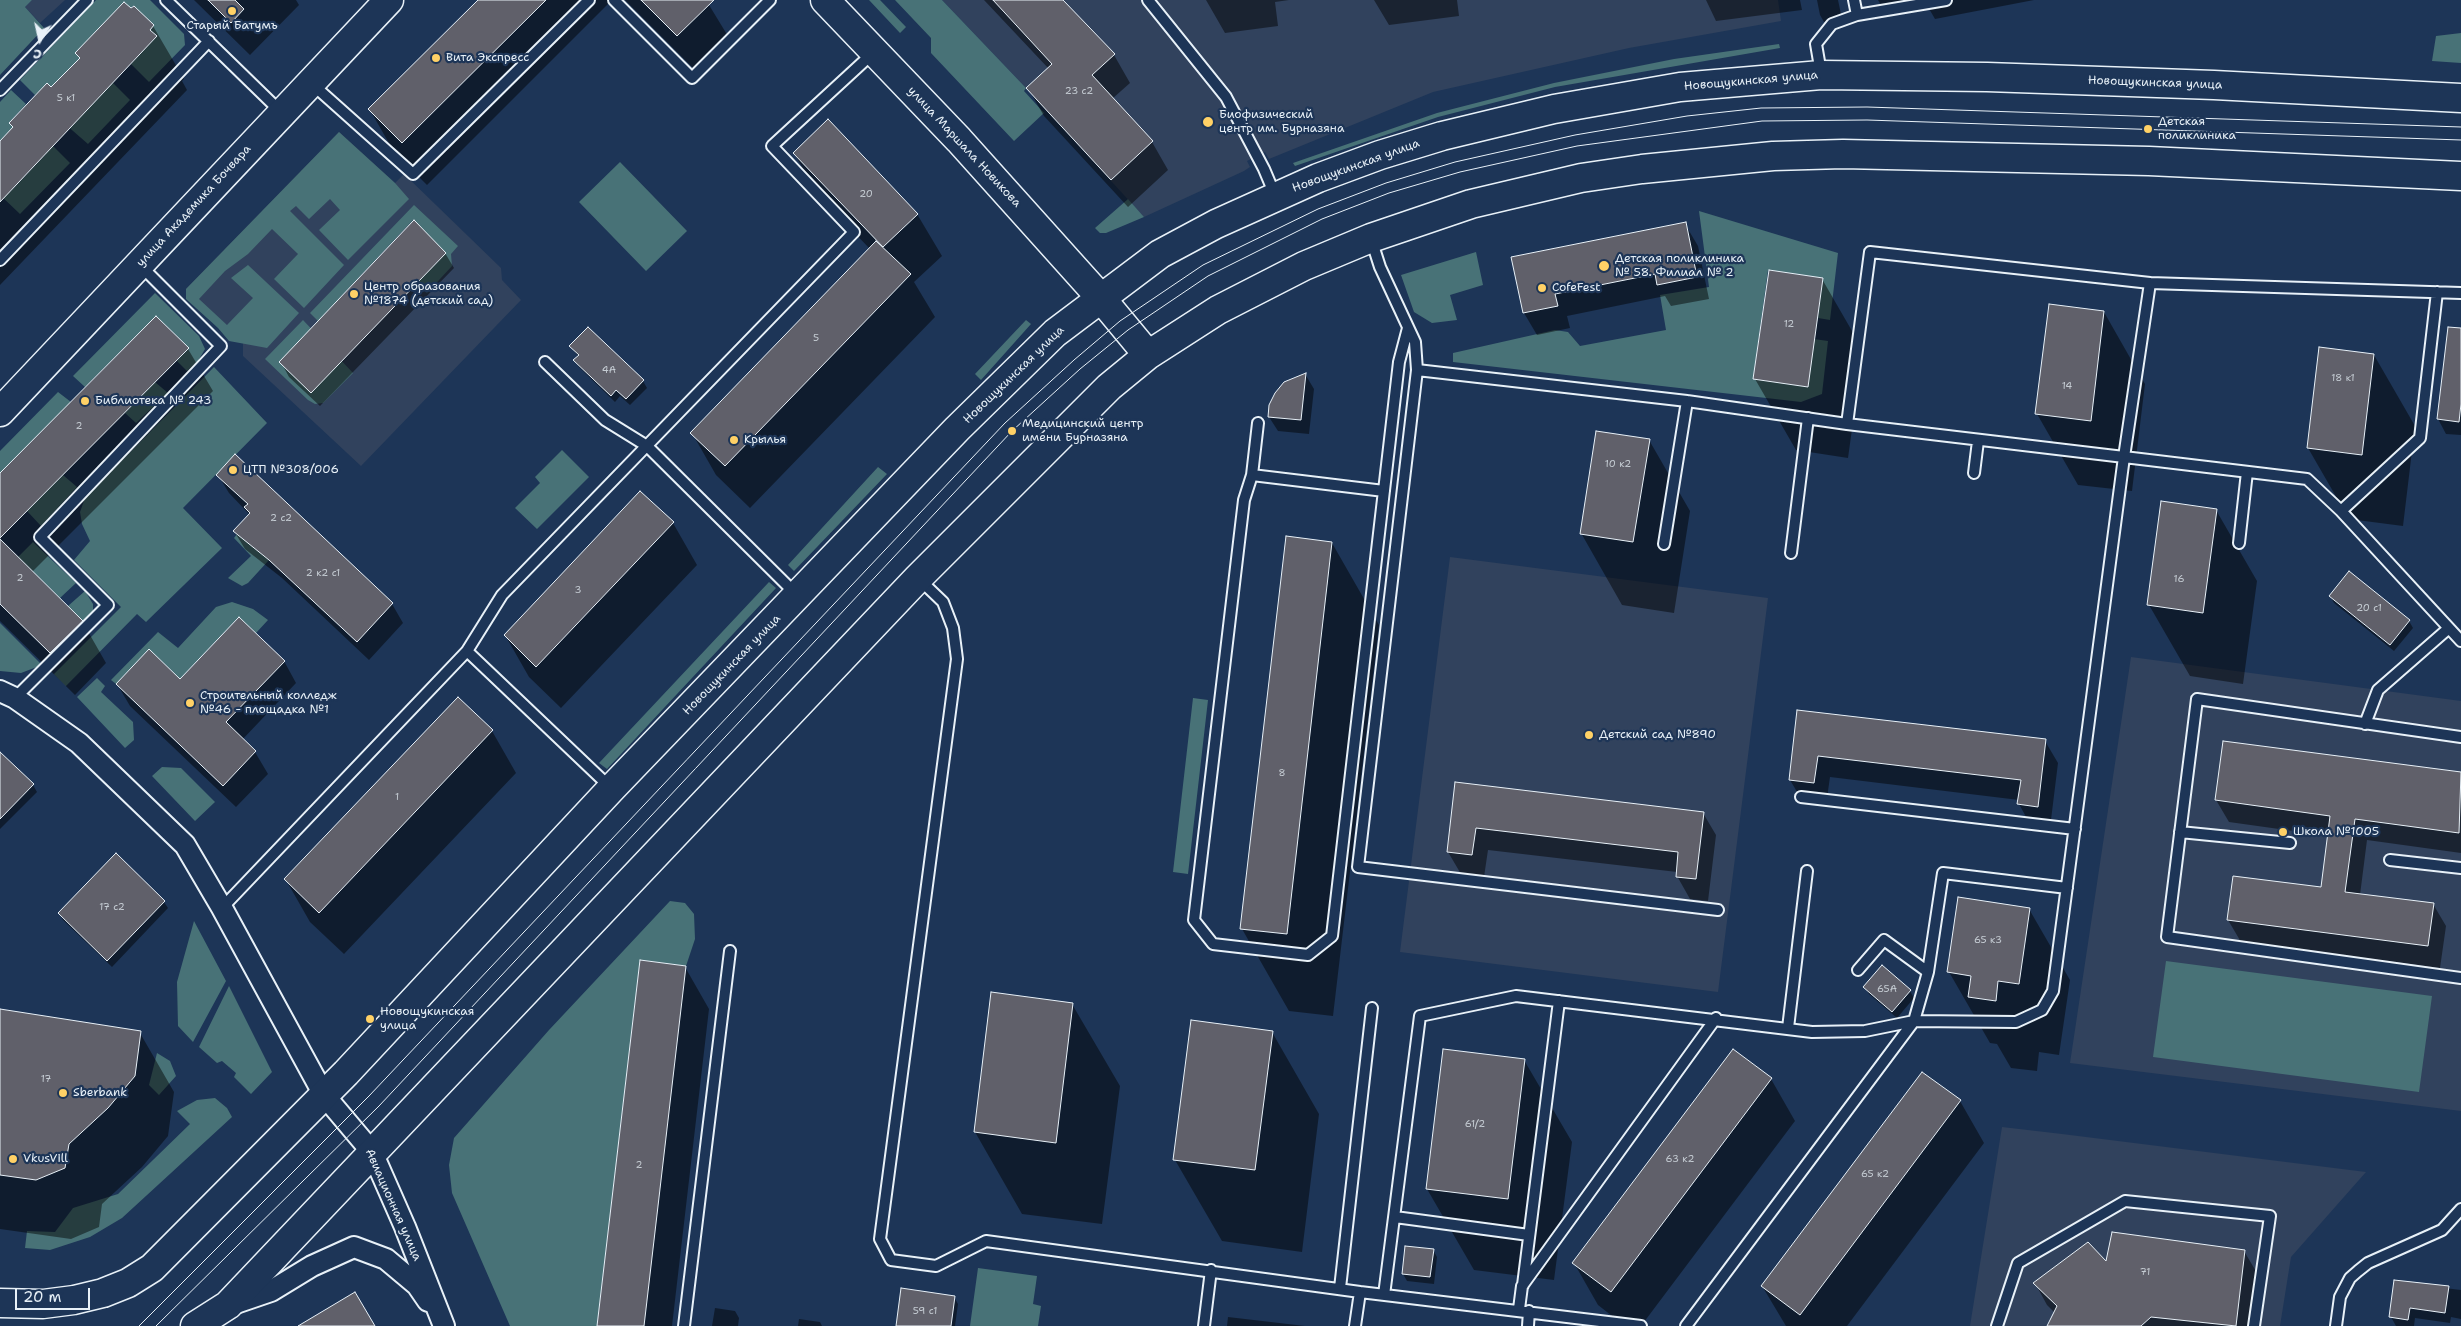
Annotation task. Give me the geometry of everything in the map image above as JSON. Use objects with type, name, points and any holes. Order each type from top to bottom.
[{"type":"main road","name":"улица Академика Бочвара","points":[[0,412],[310,82],[390,0]]},
{"type":"main road","name":"улица Маршала Новикова","points":[[825,0],[960,140],[1100,297],[1148,356]]},
{"type":"main road","name":"Новощукинская улица","points":[[0,1303],[43,1304],[74,1300],[103,1293],[128,1283],[152,1268],[324,1095],[612,788],[964,422],[1055,333],[1100,297],[1160,254],[1216,224],[1276,196],[1380,155],[1442,136],[1554,109],[1680,87],[1821,75],[1987,77],[2214,85],[2461,98]]},
{"type":"main road","points":[[195,1326],[228,1305],[918,578],[1109,387],[1148,356],[1218,310],[1304,266],[1371,238],[1471,204],[1580,178],[1659,167],[1773,156],[1852,154],[2158,162],[2461,176]]},
{"type":"street","name":"Авиационная улица","points":[[8,695],[79,743],[185,845],[222,908],[324,1095],[372,1152],[405,1227],[442,1322]]},
{"type":"street","points":[[228,1305],[271,1291],[312,1266],[354,1247],[386,1260],[417,1285],[442,1322]]},
{"type":"lane","points":[[0,90],[87,0]]},
{"type":"lane","points":[[166,0],[282,112]]},
{"type":"lane","points":[[310,82],[413,174],[589,0]]},
{"type":"lane","points":[[614,0],[692,78],[770,0]]},
{"type":"lane","points":[[1148,0],[1226,97],[1276,196]]},
{"type":"lane","points":[[1854,0],[1857,15]]},
{"type":"lane","points":[[1821,75],[1816,44],[1832,24],[1857,15],[1946,0]]},
{"type":"lane","points":[[0,260],[208,41]]},
{"type":"lane","points":[[222,908],[467,652],[502,596],[854,232],[772,146],[874,52]]},
{"type":"lane","points":[[1371,238],[1380,267],[1415,342],[1417,370],[1358,867],[1718,910]]},
{"type":"lane","points":[[1847,424],[1870,252],[2150,283],[2461,293]]},
{"type":"lane","points":[[8,695],[108,605],[40,537],[221,346],[140,264]]},
{"type":"lane","points":[[1384,1295],[1420,1016],[1516,996],[1716,1018],[1812,1032],[1865,1031],[1914,1021],[2016,1022],[2042,1010],[2053,991],[2124,457],[2150,283]]},
{"type":"lane","points":[[2342,511],[2420,438],[2437,292]]},
{"type":"lane","points":[[1258,422],[1252,475],[1244,500],[1194,920],[1213,944],[1308,955],[1332,936],[1399,362],[1408,328]]},
{"type":"lane","points":[[545,362],[605,420],[647,446],[798,596]]},
{"type":"lane","points":[[1417,370],[1686,400],[1978,441],[2307,479],[2342,511],[2461,641]]},
{"type":"lane","points":[[1664,544],[1686,400]]},
{"type":"lane","points":[[1790,554],[1808,418]]},
{"type":"lane","points":[[1974,473],[1978,441]]},
{"type":"lane","points":[[2239,543],[2247,472]]},
{"type":"lane","points":[[1252,475],[1384,491]]},
{"type":"lane","points":[[918,578],[943,602],[953,628],[957,659],[880,1239],[891,1260],[936,1266],[986,1241],[1211,1270],[1360,1292],[1524,1310],[1641,1326]]},
{"type":"lane","points":[[2365,724],[2378,690],[2449,628]]},
{"type":"lane","points":[[467,652],[612,788]]},
{"type":"lane","points":[[2461,737],[2197,699],[2167,937],[2461,975]]},
{"type":"lane","points":[[1801,797],[2075,829]]},
{"type":"lane","points":[[2180,832],[2290,843]]},
{"type":"lane","points":[[2390,860],[2461,868]]},
{"type":"lane","points":[[1788,1028],[1807,871]]},
{"type":"lane","points":[[1686,1326],[1914,1021],[1928,972],[1943,873],[2067,888]]},
{"type":"lane","points":[[1858,970],[1884,940],[1928,972]]},
{"type":"lane","points":[[684,1326],[730,951]]},
{"type":"lane","points":[[1528,1326],[1524,1310],[1522,1286],[1559,1001]]},
{"type":"lane","points":[[1340,1288],[1372,1008]]},
{"type":"lane","points":[[1522,1286],[1716,1018]]},
{"type":"lane","points":[[1998,1326],[2018,1263],[2125,1201],[2270,1216],[2254,1326]]},
{"type":"lane","points":[[2336,1326],[2340,1297],[2358,1271],[2368,1264],[2442,1230],[2461,1209]]},
{"type":"lane","points":[[1395,1217],[1529,1234]]},
{"type":"lane","points":[[1204,1326],[1211,1270]]},
{"type":"lane","points":[[1355,1326],[1360,1292]]},
{"type":"shaded area","points":[[32,0],[65,0],[40,23],[25,7]]},
{"type":"shaded area","name":"Биофизический центр им. Бурназяна","points":[[942,0],[1778,0],[1781,21],[1629,48],[1433,92],[1269,159],[1265,152],[1247,161],[1250,167],[1244,171],[1144,217],[1026,88]]},
{"type":"shaded area","name":"Центр образования №1874 (детский сад)","points":[[339,132],[395,183],[404,174],[501,268],[502,280],[521,300],[361,466],[243,356],[243,340],[186,289]]},
{"type":"shaded area","name":"Детский сад №890","points":[[1450,557],[1768,598],[1718,992],[1400,952]]},
{"type":"shaded area","name":"Школа №1005","points":[[2131,657],[2461,701],[2461,1111],[2070,1063]]},
{"type":"shaded area","points":[[2002,1127],[2366,1172],[2291,1257],[2280,1326],[1970,1326]]},
{"type":"green space","points":[[0,0],[32,0],[25,7],[44,28],[0,75]]},
{"type":"green space","points":[[96,0],[150,0],[184,34],[185,45],[149,82],[131,64],[157,36],[150,30],[154,25],[133,6],[75,53],[80,58],[51,87],[47,83],[35,95],[20,80]]},
{"type":"green space","points":[[869,0],[880,0],[906,27],[900,33]]},
{"type":"green space","points":[[895,0],[942,0],[1026,88],[1024,91],[1044,113],[1014,141],[931,53],[931,38]]},
{"type":"green space","points":[[2461,33],[2461,63],[2432,61],[2436,36]]},
{"type":"green space","points":[[1779,44],[1780,48],[1555,87],[1438,117],[1295,166],[1293,163],[1437,113],[1554,83],[1674,59]]},
{"type":"green space","points":[[113,83],[130,100],[88,144],[65,124],[76,121]]},
{"type":"green space","points":[[11,90],[26,104],[9,123],[13,127],[0,141],[0,102]]},
{"type":"green space","points":[[339,132],[395,183],[409,199],[348,260],[319,230],[340,210],[330,199],[309,219],[296,206],[290,211],[344,265],[304,308],[274,279],[298,254],[272,229],[248,254],[225,271],[199,299],[227,325],[253,298],[231,278],[248,265],[299,313],[267,348],[229,341],[218,328],[186,299],[186,289]]},
{"type":"green space","points":[[49,142],[70,163],[20,214],[0,195],[0,191],[10,192],[46,154],[42,150]]},
{"type":"green space","points":[[620,162],[687,231],[646,271],[579,202]]},
{"type":"green space","points":[[1128,199],[1144,217],[1106,233],[1100,233],[1095,228]]},
{"type":"green space","points":[[414,205],[458,246],[451,254],[452,266],[427,293],[417,283],[446,253],[413,220],[318,321],[310,313]]},
{"type":"green space","points":[[1699,211],[1838,253],[1830,320],[1818,318],[1823,278],[1768,270],[1753,379],[1808,387],[1814,339],[1828,341],[1822,394],[1801,402],[1453,362],[1453,353],[1555,330],[1568,332],[1580,346],[1666,330],[1660,295],[1709,287]]},
{"type":"green space","points":[[1476,252],[1483,285],[1450,295],[1457,320],[1432,323],[1414,312],[1401,275]]},
{"type":"green space","points":[[155,293],[199,336],[205,349],[198,361],[187,371],[177,361],[189,348],[156,316],[85,387],[73,376]]},
{"type":"green space","points":[[303,320],[353,373],[323,403],[315,404],[308,400],[265,359]]},
{"type":"green space","points":[[1026,320],[1031,324],[981,380],[975,374]]},
{"type":"green space","points":[[214,367],[267,423],[183,508],[222,548],[146,622],[137,614],[66,686],[54,674],[121,607],[74,560],[90,541],[82,524],[80,512],[85,498]]},
{"type":"green space","points":[[155,382],[168,393],[136,423],[125,413]]},
{"type":"green space","points":[[58,392],[71,402],[0,473],[0,451]]},
{"type":"green space","points":[[562,450],[589,477],[537,529],[515,508],[540,483],[535,477]]},
{"type":"green space","points":[[878,467],[887,474],[794,571],[788,565]]},
{"type":"green space","points":[[63,475],[77,487],[41,526],[27,511]]},
{"type":"green space","points":[[237,534],[269,560],[248,583],[242,586],[228,578],[251,556],[234,538]]},
{"type":"green space","points":[[33,542],[76,583],[60,598],[18,557]]},
{"type":"green space","points":[[769,582],[776,588],[607,769],[599,763]]},
{"type":"green space","points":[[85,591],[93,604],[93,613],[83,621],[68,606]]},
{"type":"green space","points":[[232,602],[253,609],[268,620],[256,633],[239,617],[180,679],[149,649],[116,684],[111,680],[158,632],[178,648],[216,607]]},
{"type":"green space","points":[[0,623],[42,665],[21,673],[0,671]]},
{"type":"green space","points":[[97,678],[105,686],[101,692],[133,722],[134,740],[125,748],[77,697]]},
{"type":"green space","points":[[1193,698],[1208,700],[1188,874],[1173,872]]},
{"type":"green space","points":[[162,767],[181,768],[215,802],[195,821],[152,776]]},
{"type":"green space","points":[[670,901],[685,903],[694,914],[695,939],[686,966],[640,960],[597,1326],[510,1326],[452,1193],[449,1165],[454,1138],[549,1030]]},
{"type":"green space","points":[[194,921],[226,981],[193,1042],[178,1026],[177,982]]},
{"type":"green space","points":[[2166,961],[2432,996],[2419,1092],[2153,1057]]},
{"type":"green space","points":[[229,986],[272,1072],[251,1094],[234,1077],[236,1073],[222,1061],[217,1063],[199,1047]]},
{"type":"green space","points":[[157,1053],[170,1061],[176,1076],[159,1095],[149,1085]]},
{"type":"green space","points":[[215,1098],[227,1108],[232,1117],[122,1218],[90,1237],[50,1250],[25,1248],[27,1231],[55,1232],[73,1208],[118,1194],[190,1124],[177,1111],[197,1100]]},
{"type":"green space","points":[[978,1268],[1037,1276],[1033,1304],[1041,1306],[1038,1326],[970,1326]]},
{"type":"building","points":[[208,0],[235,0],[244,9],[231,23]]},
{"type":"building","points":[[478,0],[546,0],[402,143],[368,109]]},
{"type":"building","points":[[641,0],[714,0],[677,36]]},
{"type":"building","points":[[993,0],[1063,0],[1115,54],[1092,75],[1153,141],[1111,180],[1026,88],[1052,64]]},
{"type":"building","points":[[124,2],[131,8],[134,6],[154,25],[150,30],[157,36],[0,202],[0,141],[13,127],[9,123],[47,83],[51,87],[80,58],[75,53]]},
{"type":"building","points":[[828,119],[918,214],[883,247],[793,153]]},
{"type":"building","points":[[414,220],[446,253],[311,393],[279,362]]},
{"type":"building","name":"Детская поликлиника № 58. Филиал № 2","points":[[1686,222],[1697,277],[1657,285],[1655,274],[1555,294],[1558,306],[1523,313],[1511,257]]},
{"type":"building","points":[[876,241],[911,274],[725,466],[690,433]]},
{"type":"building","points":[[1769,270],[1823,278],[1808,387],[1753,379]]},
{"type":"building","points":[[2049,304],[2104,311],[2091,421],[2035,414]]},
{"type":"building","points":[[156,316],[189,348],[0,538],[0,473]]},
{"type":"building","points":[[588,327],[644,380],[626,399],[616,390],[611,396],[573,360],[579,355],[569,346]]},
{"type":"building","points":[[2448,327],[2461,328],[2461,404],[2459,422],[2437,419]]},
{"type":"building","points":[[2319,347],[2374,354],[2362,455],[2307,448]]},
{"type":"building","points":[[1306,373],[1301,420],[1268,417],[1269,405],[1275,393],[1284,382]]},
{"type":"building","points":[[1596,431],[1650,439],[1633,542],[1580,534]]},
{"type":"building","points":[[235,454],[393,603],[357,642],[269,560],[233,531],[250,513],[244,507],[248,504],[216,475]]},
{"type":"building","points":[[640,491],[674,522],[536,667],[504,635]]},
{"type":"building","points":[[2161,501],[2217,509],[2203,613],[2147,605]]},
{"type":"building","points":[[1286,536],[1332,542],[1287,934],[1240,929]]},
{"type":"building","points":[[0,539],[83,621],[50,653],[0,604]]},
{"type":"building","points":[[2349,571],[2410,620],[2390,645],[2329,596]]},
{"type":"building","name":"Строительный колледж №46 - площадка №1","points":[[239,617],[285,661],[226,722],[256,751],[223,786],[116,684],[149,649],[180,679]]},
{"type":"building","points":[[458,697],[493,730],[319,913],[284,879]]},
{"type":"building","points":[[1797,710],[2046,739],[2038,807],[2017,804],[2021,780],[1818,756],[1814,783],[1789,780]]},
{"type":"building","points":[[2223,741],[2461,772],[2459,833],[2355,819],[2345,892],[2434,903],[2428,946],[2227,920],[2233,876],[2321,887],[2330,816],[2215,800]]},
{"type":"building","points":[[0,752],[34,784],[0,819]]},
{"type":"building","points":[[1455,782],[1704,812],[1696,879],[1676,877],[1678,852],[1476,828],[1472,855],[1447,852]]},
{"type":"building","points":[[116,853],[165,901],[107,961],[58,913]]},
{"type":"building","points":[[1958,897],[2030,908],[2019,984],[1998,981],[1996,1001],[1968,997],[1971,976],[1947,972]]},
{"type":"building","points":[[640,960],[686,966],[644,1326],[597,1326]]},
{"type":"building","points":[[1882,965],[1911,990],[1892,1012],[1863,987]]},
{"type":"building","points":[[991,992],[1073,1003],[1056,1143],[974,1132]]},
{"type":"building","points":[[0,1009],[141,1031],[135,1076],[108,1108],[69,1144],[65,1168],[36,1180],[0,1175]]},
{"type":"building","points":[[1191,1020],[1273,1031],[1255,1170],[1173,1160]]},
{"type":"building","points":[[1443,1049],[1525,1059],[1508,1199],[1426,1189]]},
{"type":"building","points":[[1733,1049],[1772,1078],[1611,1292],[1572,1263]]},
{"type":"building","points":[[1922,1072],[1961,1100],[1800,1315],[1761,1286]]},
{"type":"building","points":[[2112,1232],[2245,1250],[2236,1326],[2151,1317],[2141,1326],[2047,1326],[2057,1306],[2033,1283],[2088,1242],[2106,1261]]},
{"type":"building","points":[[1405,1246],[1434,1249],[1430,1277],[1402,1274]]},
{"type":"building","points":[[2394,1280],[2449,1286],[2445,1313],[2410,1308],[2408,1320],[2389,1317]]},
{"type":"building","points":[[901,1288],[955,1296],[951,1326],[896,1326]]},
{"type":"building","points":[[355,1292],[375,1326],[298,1326]]},
{"type":"tram line","points":[[139,1326],[369,1096],[1005,423],[1120,321],[1203,265],[1318,209],[1386,183],[1455,162],[1575,135],[1687,116],[1761,108],[1867,107],[2461,127]]},
{"type":"tram line","points":[[156,1326],[379,1106],[1012,431],[1080,369],[1128,330],[1208,276],[1322,219],[1389,193],[1460,172],[1577,146],[1762,121],[1867,120],[2461,140]]},
{"type":"place","name":"Старый Батумъ","points":[[232,11]]},
{"type":"place","name":"Вита Экспресс","points":[[436,58]]},
{"type":"place","name":"Биофизический центр им. Бурназяна","points":[[1208,122]]},
{"type":"place","name":"Детская поликлиника","points":[[2148,129]]},
{"type":"place","name":"Детская поликлиника № 58. Филиал № 2","points":[[1604,266]]},
{"type":"place","name":"CofeFest","points":[[1542,288]]},
{"type":"place","name":"Центр образования №1874 (детский сад)","points":[[354,294]]},
{"type":"place","name":"Библиотека № 243","points":[[85,401]]},
{"type":"place","name":"Медицинский центр имени Бурназяна","points":[[1012,431]]},
{"type":"place","name":"Крылья","points":[[734,440]]},
{"type":"place","name":"ЦТП №308/006","points":[[233,470]]},
{"type":"place","name":"Строительный колледж №46 - площадка №1","points":[[190,703]]},
{"type":"place","name":"Детский сад №890","points":[[1589,735]]},
{"type":"place","name":"Школа №1005","points":[[2283,832]]},
{"type":"place","name":"Новощукинская улица","points":[[370,1019]]},
{"type":"place","name":"Sberbank","points":[[63,1093]]},
{"type":"place","name":"VkusVill","points":[[13,1159]]}]
